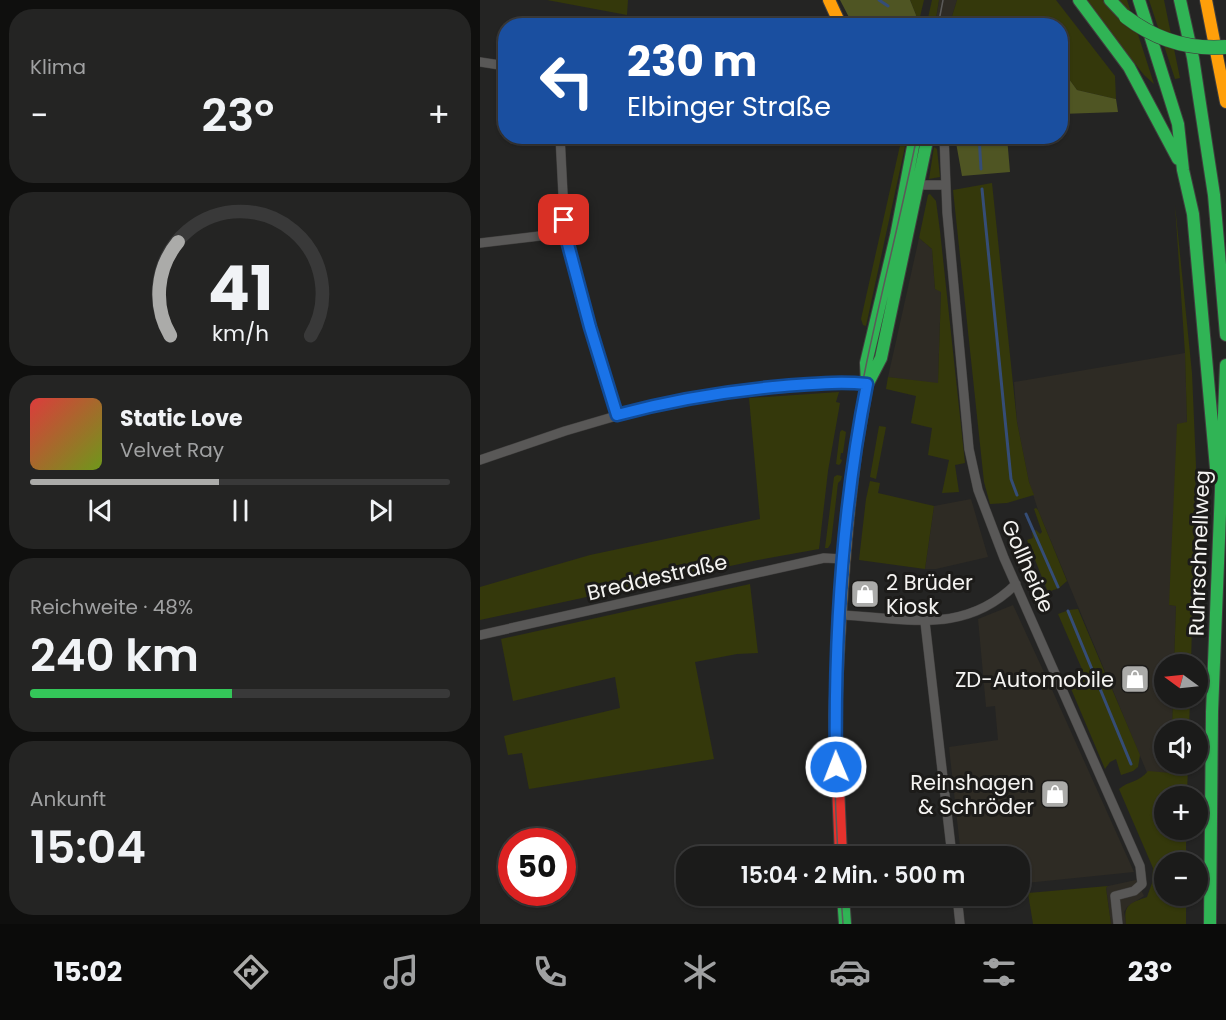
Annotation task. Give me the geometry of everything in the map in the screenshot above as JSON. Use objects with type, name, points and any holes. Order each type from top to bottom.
[{"type":"main road","points":[[830,0],[838,18]]},
{"type":"main road","points":[[1079,0],[1129,67],[1183,170]]},
{"type":"main road","points":[[1110,0],[1136,25],[1158,38],[1197,48],[1226,47]]},
{"type":"main road","points":[[1139,0],[1178,124],[1183,170],[1193,214],[1213,440],[1221,500]]},
{"type":"main road","points":[[1180,0],[1193,58],[1214,195],[1226,335]]},
{"type":"main road","points":[[1206,0],[1226,102]]},
{"type":"main road","points":[[840,846],[835,727],[839,615],[852,470],[867,384],[866,363],[896,236],[913,144]]},
{"type":"main road","points":[[867,384],[881,358],[926,144]]},
{"type":"main road","name":"Ruhrschnellweg","points":[[1210,924],[1226,364]]},
{"type":"main road","points":[[844,906],[845,924]]},
{"type":"street","points":[[480,62],[498,65]]},
{"type":"street","points":[[560,144],[565,233],[617,415]]},
{"type":"street","name":"Gollheide","points":[[944,144],[947,212],[969,449],[978,490],[1103,786],[1140,866],[1142,884],[1134,891],[1115,896],[1118,924]]},
{"type":"street","points":[[918,185],[946,185]]},
{"type":"street","points":[[480,243],[565,233]]},
{"type":"street","points":[[480,460],[554,434],[657,404],[743,390],[831,383],[867,384]]},
{"type":"street","name":"Breddestraße","points":[[480,635],[824,558],[843,559]]},
{"type":"street","points":[[839,615],[925,622],[958,616],[985,607],[1004,596],[1016,584]]},
{"type":"street","points":[[925,622],[951,846]]},
{"type":"street","points":[[958,906],[960,924]]},
{"type":"shaded area","points":[[939,0],[957,0],[951,18],[936,18]]},
{"type":"shaded area","points":[[919,238],[932,249],[935,289],[941,291],[938,384],[888,377]]},
{"type":"shaded area","points":[[1185,353],[1187,422],[1169,605],[1176,606],[1174,654],[1154,654],[1154,708],[1173,708],[1172,720],[1154,720],[1154,774],[1171,774],[1171,779],[1148,775],[1038,510],[1029,482],[1017,422],[1014,382]]},
{"type":"shaded area","points":[[971,499],[988,557],[936,569],[925,569],[934,506]]},
{"type":"shaded area","points":[[1013,605],[1134,872],[1030,883],[1030,846],[960,846],[949,747],[998,740],[995,706],[986,707],[978,619]]},
{"type":"shaded area","points":[[1136,880],[1144,896],[1127,907],[1124,912],[1126,924],[1111,924],[1106,888]]},
{"type":"green space","points":[[547,0],[628,0],[627,15]]},
{"type":"green space","points":[[840,0],[910,0],[916,15],[916,18],[849,18]]},
{"type":"green space","points":[[910,0],[924,0],[920,18],[916,18]]},
{"type":"green space","points":[[932,0],[939,0],[936,18],[928,18]]},
{"type":"green space","points":[[957,0],[1056,0],[1115,76],[1116,99],[1077,90],[1068,78],[1068,18],[951,18]]},
{"type":"green space","points":[[1085,0],[1127,0],[1154,84],[1144,75]]},
{"type":"green space","points":[[1149,0],[1164,0],[1180,78],[1175,79]]},
{"type":"green space","points":[[1068,78],[1077,90],[1116,99],[1118,112],[1068,114]]},
{"type":"green space","points":[[900,144],[906,144],[866,326],[863,325],[861,319]]},
{"type":"green space","points":[[956,144],[1008,144],[1010,172],[962,176]]},
{"type":"green space","points":[[934,147],[937,149],[940,177],[929,179]]},
{"type":"green space","points":[[992,183],[1017,422],[1029,482],[1034,495],[1007,503],[990,504],[984,482],[953,190]]},
{"type":"green space","points":[[930,194],[936,201],[940,231],[965,463],[955,465],[959,492],[942,493],[949,460],[928,455],[932,428],[911,423],[916,396],[886,389],[888,377],[938,383],[941,292],[935,289],[932,249],[919,238]]},
{"type":"green space","points":[[1175,205],[1192,373],[1196,466],[1191,654],[1174,654],[1176,606],[1169,605],[1177,424],[1187,422],[1185,353]]},
{"type":"green space","points":[[839,392],[836,402],[840,403],[828,471],[819,549],[480,620],[480,587],[590,555],[760,519],[749,398]]},
{"type":"green space","points":[[879,426],[886,427],[876,479],[870,477]]},
{"type":"green space","points":[[842,430],[846,432],[840,459],[842,460],[839,465],[836,464]]},
{"type":"green space","points":[[842,476],[838,483],[831,543],[828,548],[825,548],[834,477]]},
{"type":"green space","points":[[870,481],[880,483],[878,493],[934,506],[925,569],[859,560]]},
{"type":"green space","points":[[1036,508],[1067,581],[1059,588],[1048,592],[1027,540],[1033,538],[1032,532],[1036,530],[1040,534],[1042,532],[1034,509]]},
{"type":"green space","points":[[750,584],[758,653],[737,654],[695,662],[714,759],[529,789],[522,753],[508,755],[504,736],[620,708],[615,677],[513,701],[501,639]]},
{"type":"green space","points":[[1078,609],[1140,755],[1138,767],[1121,775],[1116,759],[1110,762],[1105,769],[1069,684],[1085,676],[1058,614]]},
{"type":"green space","points":[[1173,708],[1190,708],[1189,720],[1172,720]]},
{"type":"green space","points":[[1148,771],[1154,772],[1154,774],[1188,774],[1187,786],[1154,786],[1154,840],[1186,840],[1186,852],[1154,852],[1154,906],[1186,906],[1186,924],[1126,924],[1126,913],[1129,906],[1147,897],[1152,883],[1153,868],[1119,789]]},
{"type":"green space","points":[[1108,886],[1106,888],[1111,924],[1033,924],[1030,893]]},
{"type":"waterway","points":[[879,0],[888,6]]},
{"type":"waterway","points":[[979,144],[981,169]]},
{"type":"waterway","points":[[982,189],[1011,479],[1017,495]]},
{"type":"waterway","points":[[1026,514],[1058,587]]},
{"type":"waterway","points":[[1068,611],[1131,764]]},
{"type":"tram line","points":[[940,18],[943,0]]},
{"type":"tram line","points":[[837,846],[834,759],[835,662],[837,597],[846,482],[862,383],[915,144]]},
{"type":"tram line","points":[[842,906],[843,924]]},
{"type":"traffic: fast","points":[[1079,0],[1129,67],[1178,159]]},
{"type":"traffic: fast","points":[[1110,0],[1126,17]]},
{"type":"traffic: fast","points":[[1139,0],[1178,124],[1183,170],[1193,214],[1216,468]]},
{"type":"traffic: fast","points":[[1180,0],[1193,58],[1214,195],[1226,335]]},
{"type":"traffic: fast","points":[[1126,17],[1149,32],[1173,42],[1199,47],[1226,47]]},
{"type":"traffic: fast","points":[[856,448],[867,384],[866,363],[896,236],[913,144]]},
{"type":"traffic: fast","points":[[868,383],[881,358],[926,144]]},
{"type":"traffic: fast","points":[[1210,924],[1212,712],[1226,365]]},
{"type":"traffic: fast","points":[[844,906],[845,924]]},
{"type":"traffic: slow","points":[[829,0],[837,18]]},
{"type":"traffic: slow","points":[[1206,0],[1226,102]]},
{"type":"traffic: slow","points":[[835,716],[842,582],[856,448]]},
{"type":"traffic: jam","points":[[835,716],[841,846]]},
{"type":"place","name":"2 Brüder Kiosk","points":[[865,594]]},
{"type":"place","name":"ZD-Automobile","points":[[1135,679]]},
{"type":"place","name":"Reinshagen & Schröder","points":[[1055,794]]},
{"type":"route","points":[[564,220],[565,233],[590,327],[617,415],[657,404],[722,392],[831,383],[867,384],[858,430],[846,521],[836,677],[836,767]]}]
